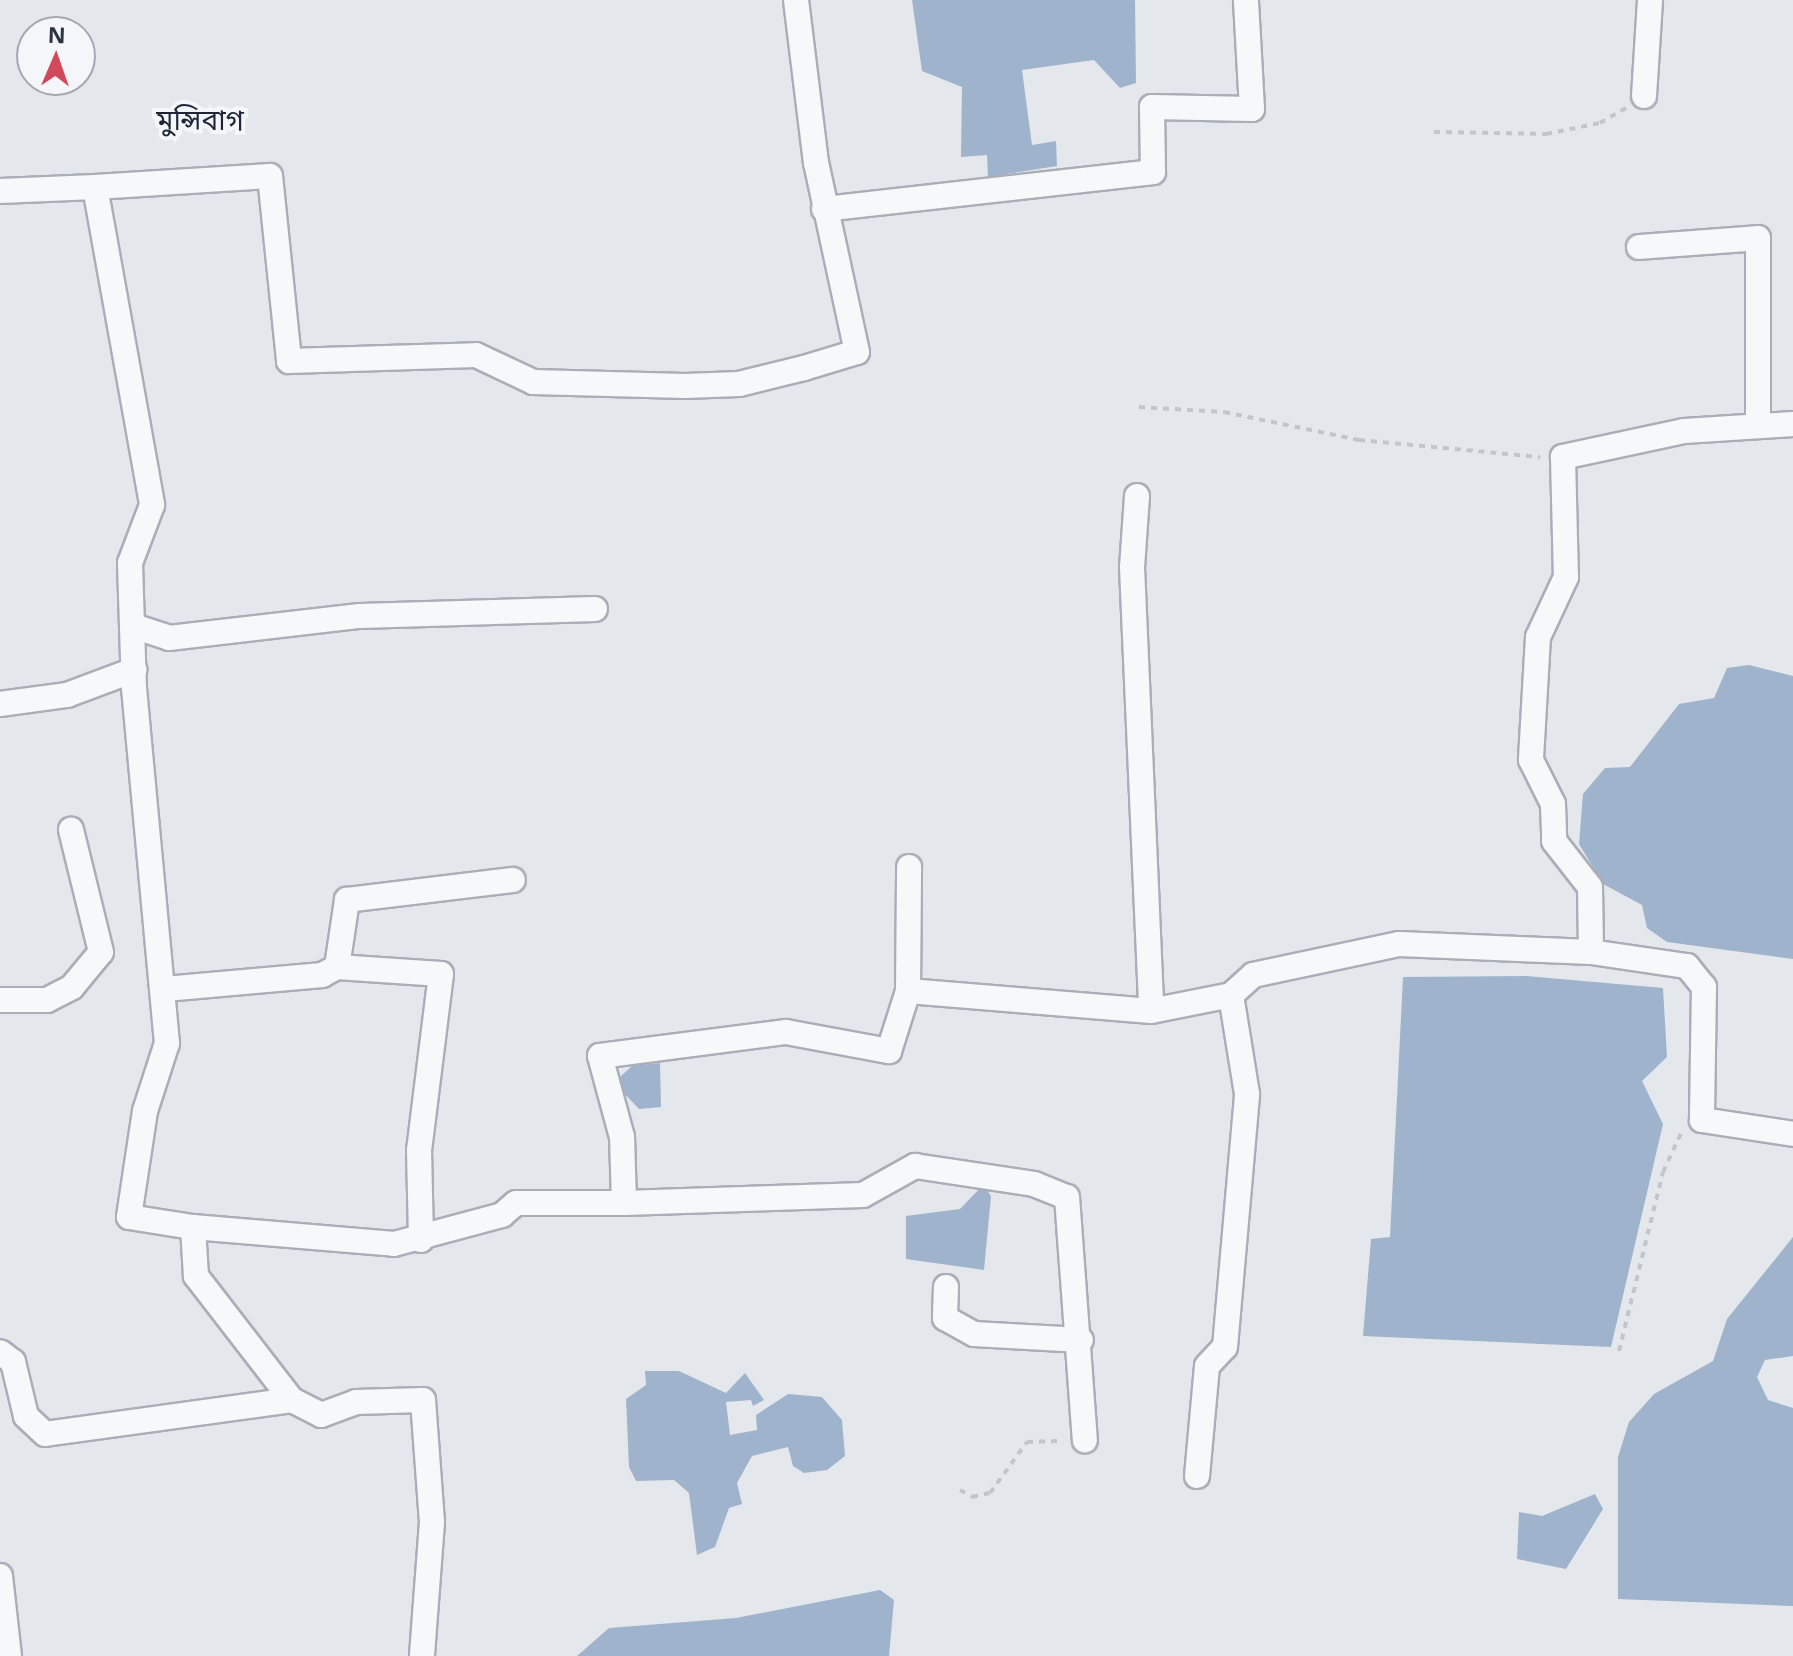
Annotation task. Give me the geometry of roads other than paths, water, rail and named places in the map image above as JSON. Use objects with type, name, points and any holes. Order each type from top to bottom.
[{"type":"street","points":[[0,191],[270,176],[289,361],[476,355],[533,382],[739,384],[857,352],[824,209],[796,0]]},
{"type":"street","points":[[824,209],[1153,172],[1152,107],[1252,109],[1246,0]]},
{"type":"street","points":[[1644,96],[1650,0]]},
{"type":"street","points":[[95,187],[152,505],[132,550],[133,626],[134,670],[165,989],[163,1072],[145,1111],[129,1217],[193,1227],[349,1243],[421,1240],[502,1215],[516,1203],[624,1203],[863,1195],[915,1166],[1034,1184],[1067,1197],[1081,1340],[1085,1440]]},
{"type":"street","points":[[1639,247],[1758,238],[1758,424]]},
{"type":"street","points":[[1591,952],[1590,887],[1554,841],[1553,804],[1531,760],[1538,637],[1566,577],[1563,457],[1758,424],[1793,424]]},
{"type":"street","points":[[1137,496],[1132,567],[1151,1011]]},
{"type":"street","points":[[133,626],[169,638],[360,616],[595,609]]},
{"type":"street","points":[[0,704],[67,695],[134,670]]},
{"type":"street","points":[[0,1000],[47,1000],[72,987],[101,952],[71,830]]},
{"type":"street","points":[[624,1203],[622,1137],[600,1056],[786,1032],[889,1051],[908,991],[909,867]]},
{"type":"street","points":[[337,967],[347,900],[513,880]]},
{"type":"street","points":[[908,991],[1151,1011],[1231,995],[1253,975],[1399,944],[1591,952],[1687,966],[1704,987],[1702,1120],[1793,1134]]},
{"type":"street","points":[[165,989],[228,988],[337,967],[441,974],[419,1150],[421,1240]]},
{"type":"street","points":[[1197,1476],[1207,1366],[1225,1347],[1247,1094],[1231,995]]},
{"type":"street","points":[[193,1227],[196,1276],[292,1400],[321,1415],[356,1402],[423,1400],[432,1522],[422,1656]]},
{"type":"street","points":[[946,1287],[945,1318],[974,1334],[1081,1340]]},
{"type":"street","points":[[0,1352],[13,1362],[26,1416],[45,1434],[292,1400]]},
{"type":"street","points":[[0,1576],[9,1656]]},
{"type":"water","points":[[912,0],[1135,0],[1136,83],[1120,88],[1094,60],[1022,70],[1032,145],[1056,141],[1057,166],[988,177],[987,155],[961,157],[962,87],[922,71]]},
{"type":"water","points":[[1749,665],[1793,676],[1793,959],[1667,942],[1647,928],[1642,905],[1603,884],[1579,844],[1583,794],[1605,768],[1630,767],[1679,704],[1714,698],[1727,668]]},
{"type":"water","points":[[1526,976],[1663,988],[1667,1057],[1642,1081],[1663,1124],[1611,1347],[1363,1336],[1371,1239],[1390,1237],[1403,977]]},
{"type":"water","points":[[660,1063],[661,1107],[639,1109],[622,1091],[621,1076],[632,1066]]},
{"type":"water","points":[[983,1185],[991,1196],[984,1270],[906,1259],[906,1216],[960,1209]]},
{"type":"water","points":[[1793,1237],[1793,1356],[1765,1360],[1757,1377],[1768,1400],[1793,1408],[1793,1606],[1618,1599],[1618,1457],[1629,1422],[1654,1394],[1713,1361],[1727,1319]]},
{"type":"water","points":[[645,1371],[679,1371],[726,1393],[745,1373],[764,1400],[753,1406],[751,1400],[726,1402],[730,1435],[757,1430],[756,1415],[788,1394],[822,1397],[842,1420],[845,1456],[827,1470],[804,1473],[793,1466],[788,1447],[752,1456],[737,1483],[742,1504],[729,1508],[715,1547],[697,1555],[689,1493],[674,1480],[636,1481],[629,1467],[626,1399],[646,1385]]},
{"type":"water","points":[[1595,1494],[1603,1509],[1566,1569],[1517,1559],[1519,1512],[1542,1516]]},
{"type":"water","points":[[880,1590],[894,1600],[889,1656],[577,1656],[609,1628],[736,1618]]},
{"type":"district","name":"মুন্সিবাগ","points":[[200,119]]}]
